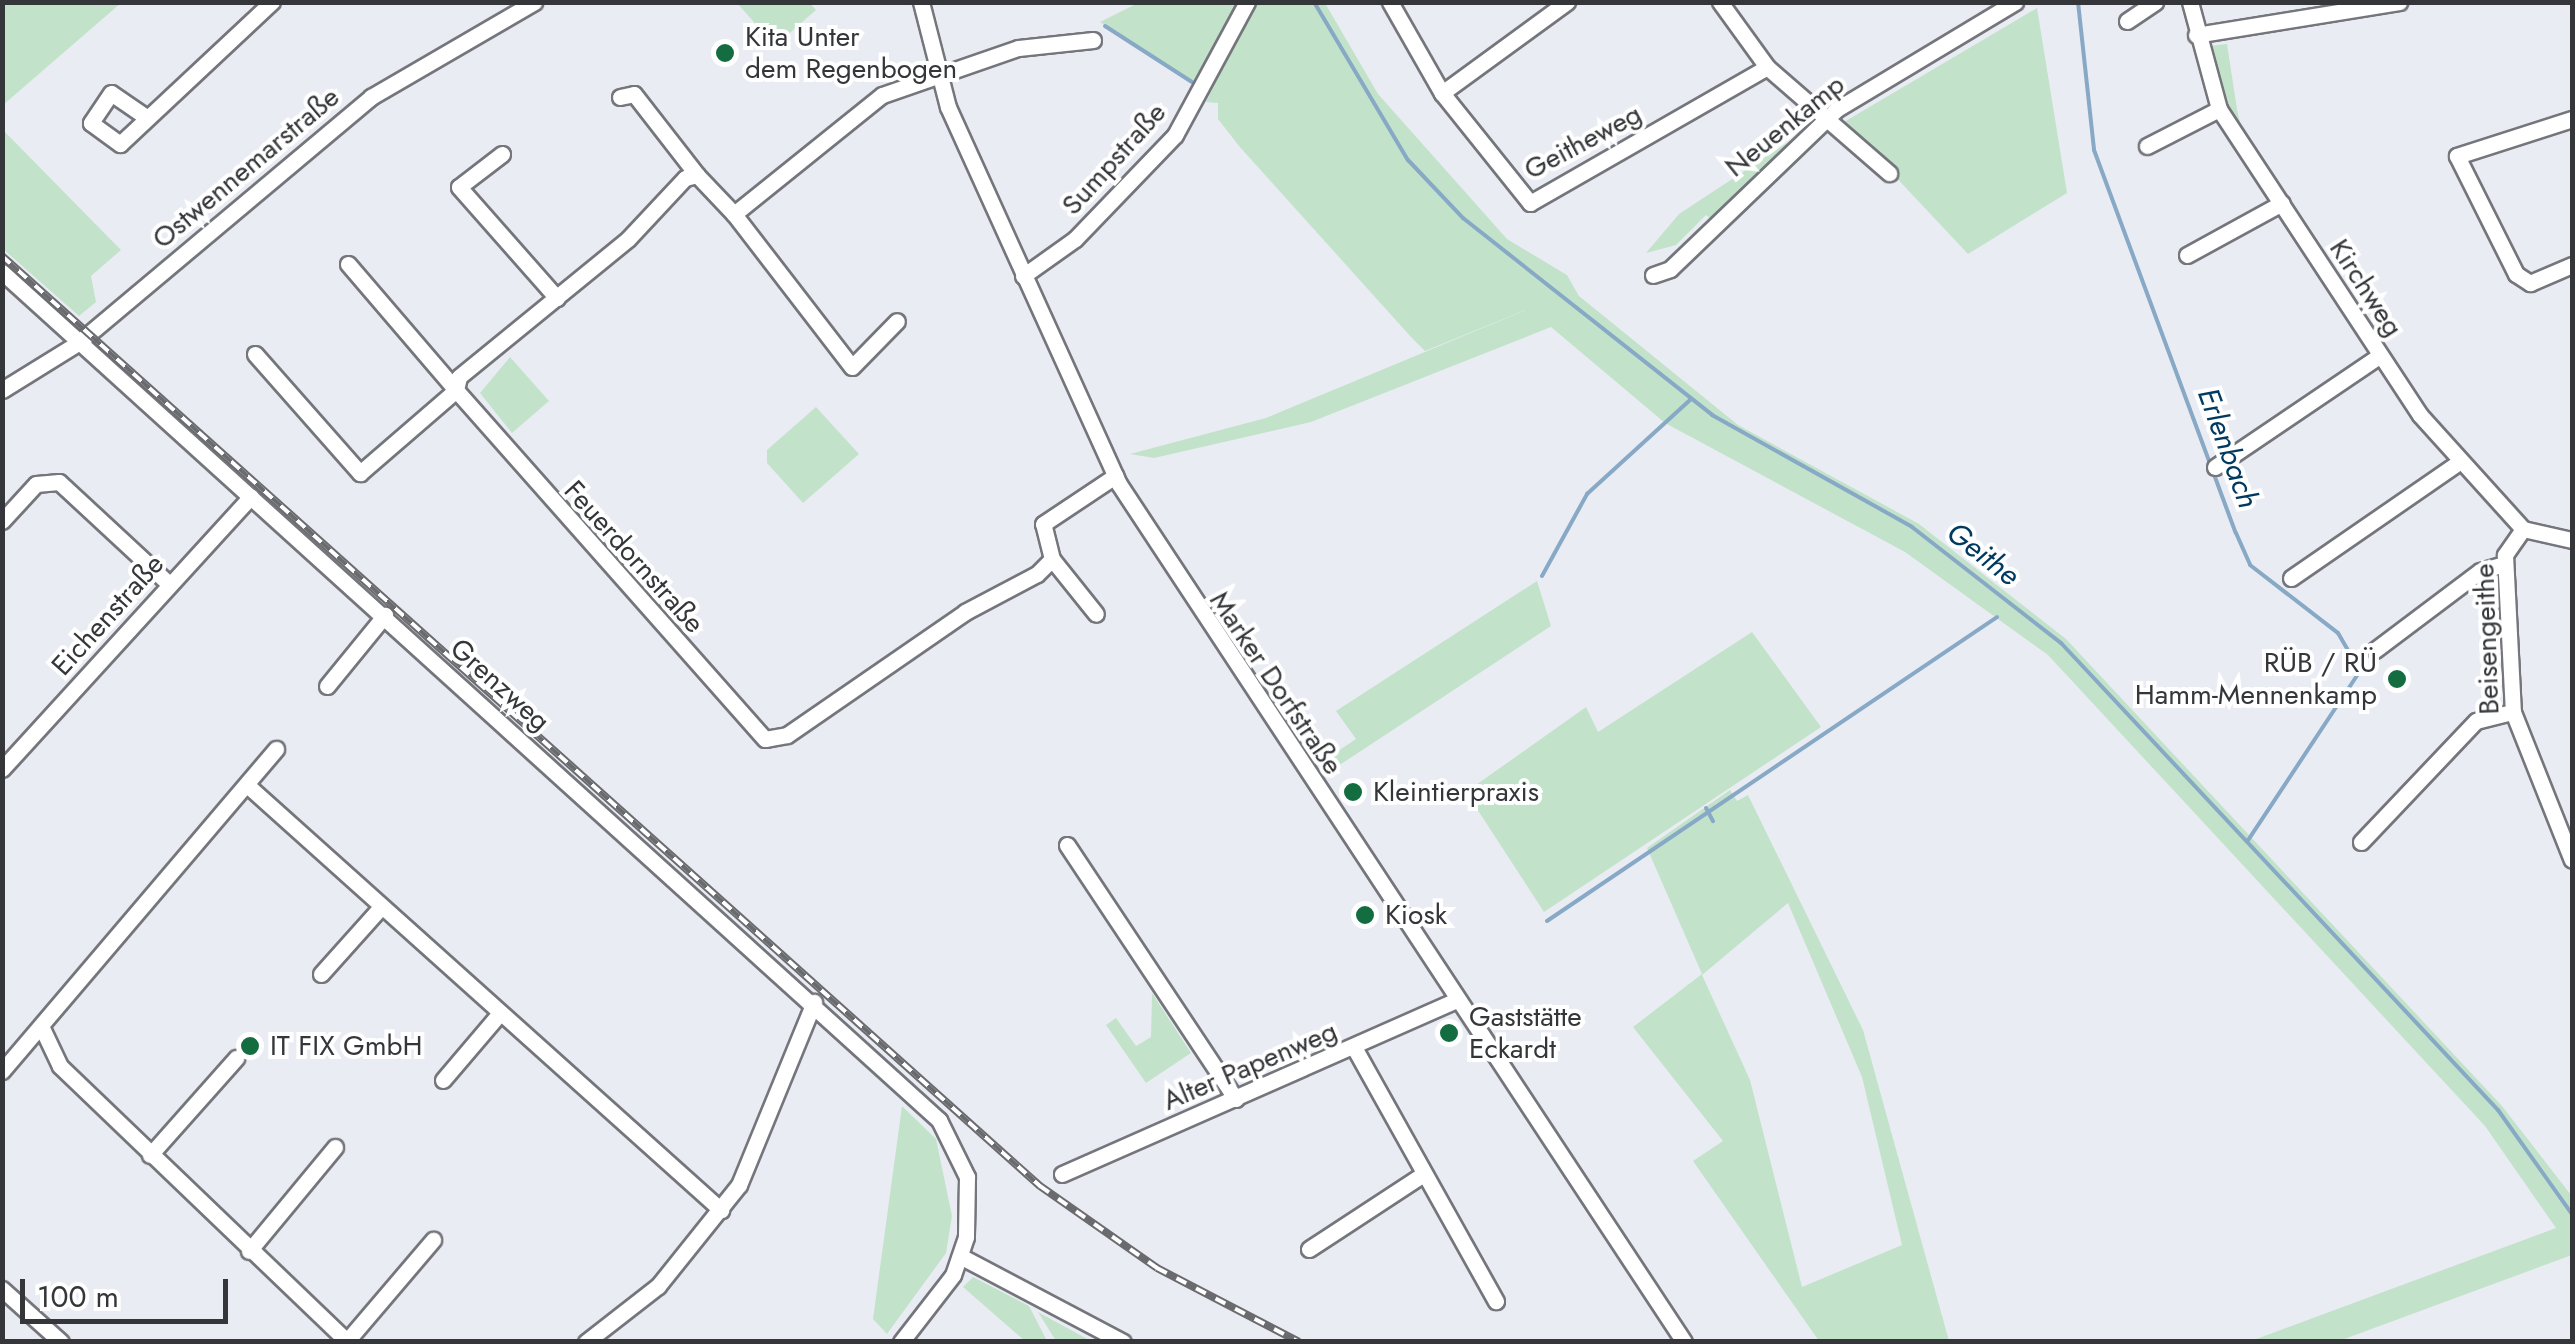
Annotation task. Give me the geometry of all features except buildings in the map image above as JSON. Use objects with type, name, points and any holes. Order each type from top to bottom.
[{"type":"street","points":[[146,117],[272,2]]},
{"type":"street","name":"Ostwennemarstraße","points":[[2,390],[78,343],[371,97],[534,2]]},
{"type":"street","name":"Marker Dorfstraße","points":[[920,2],[936,73],[1115,476],[1456,1001],[1684,1342]]},
{"type":"street","name":"Sumpstraße","points":[[1024,276],[1166,146],[1246,2]]},
{"type":"street","name":"Geitheweg","points":[[1390,2],[1442,93],[1530,203],[1767,67]]},
{"type":"street","points":[[1720,2],[1767,67],[1888,172]]},
{"type":"street","name":"Neuenkamp","points":[[1653,275],[1670,269],[1752,181],[1828,119],[2015,2]]},
{"type":"street","points":[[2127,20],[2155,2]]},
{"type":"street","name":"Kirchweg","points":[[2190,2],[2219,109],[2380,356],[2459,462],[2522,529]]},
{"type":"street","points":[[2196,35],[2399,2]]},
{"type":"street","points":[[1442,93],[1557,6]]},
{"type":"street","points":[[734,214],[863,106],[936,73],[1018,48],[1093,40]]},
{"type":"street","points":[[620,97],[634,94],[697,175],[734,214],[852,368],[897,321]]},
{"type":"street","points":[[2147,146],[2219,109]]},
{"type":"street","points":[[2572,119],[2457,156],[2516,274],[2530,284],[2572,265]]},
{"type":"street","points":[[502,154],[459,187],[558,298]]},
{"type":"street","points":[[255,354],[360,473],[456,390],[460,377],[558,298],[697,175]]},
{"type":"street","points":[[2187,254],[2282,204]]},
{"type":"street","points":[[348,264],[456,390]]},
{"type":"street","name":"Grenzweg","points":[[2,272],[922,1100],[955,1145],[970,1196],[960,1256]]},
{"type":"street","points":[[2215,467],[2380,356]]},
{"type":"street","name":"Feuerdornstraße","points":[[456,390],[765,739],[787,735],[1052,559]]},
{"type":"street","points":[[2291,578],[2459,462]]},
{"type":"street","points":[[1096,614],[1052,559],[1044,524],[1115,476]]},
{"type":"street","points":[[2,521],[36,484],[59,482],[169,584]]},
{"type":"street","name":"Eichenstraße","points":[[4,764],[251,496]]},
{"type":"street","points":[[2522,529],[2572,540]]},
{"type":"street","name":"Beisengeithe","points":[[2522,529],[2505,564],[2513,712],[2572,860]]},
{"type":"street","points":[[2375,650],[2480,571],[2505,564]]},
{"type":"street","points":[[327,686],[385,615]]},
{"type":"street","points":[[2361,842],[2476,721],[2513,712]]},
{"type":"street","points":[[2,1071],[276,749]]},
{"type":"street","points":[[247,785],[721,1210]]},
{"type":"street","points":[[1067,845],[1236,1099]]},
{"type":"street","points":[[321,974],[380,907]]},
{"type":"street","name":"Alter Papenweg","points":[[1062,1174],[1456,1001]]},
{"type":"street","points":[[586,1342],[658,1286],[721,1210],[756,1153],[814,1002]]},
{"type":"street","points":[[444,1080],[500,1014]]},
{"type":"street","points":[[41,1026],[60,1066],[248,1250],[348,1341],[433,1240]]},
{"type":"street","points":[[1355,1048],[1422,1175],[1496,1301]]},
{"type":"street","points":[[150,1155],[236,1058]]},
{"type":"street","points":[[248,1250],[335,1147]]},
{"type":"street","points":[[1309,1249],[1422,1175]]},
{"type":"street","points":[[901,1342],[960,1256],[1124,1342]]},
{"type":"street","points":[[2,1289],[62,1342]]},
{"type":"green space","points":[[3,2],[121,2],[121,3],[3,105]]},
{"type":"green space","points":[[737,3],[810,3],[816,10],[775,46]]},
{"type":"green space","points":[[1138,3],[1243,3],[1199,87],[1100,22]]},
{"type":"green space","points":[[1255,3],[1325,3],[1378,94],[1507,239],[1567,275],[1579,296],[1738,425],[1919,524],[2066,639],[2502,1106],[2571,1195],[2572,1255],[2339,1341],[2251,1341],[2556,1228],[2485,1126],[2048,655],[1905,552],[1665,423],[1551,327],[1311,422],[1154,458],[1130,454],[1266,418],[1533,307],[1425,351],[1411,337],[1239,146],[1218,119],[1218,103],[1206,102]]},
{"type":"green space","points":[[2037,8],[2067,193],[1968,254],[1844,122]]},
{"type":"green space","points":[[2227,44],[2243,136],[2229,120],[2209,46]]},
{"type":"green space","points":[[2,129],[121,250],[91,276],[96,302],[79,316],[3,249]]},
{"type":"green space","points":[[1808,129],[1714,221],[1706,215],[1676,245],[1646,253],[1679,214]]},
{"type":"green space","points":[[510,357],[549,401],[512,433],[480,393]]},
{"type":"green space","points":[[816,407],[859,454],[803,503],[767,463],[767,450]]},
{"type":"green space","points":[[1537,581],[1551,626],[1335,768],[1329,757],[1356,739],[1336,711]]},
{"type":"green space","points":[[1752,632],[1821,727],[1544,912],[1466,792],[1586,707],[1598,732]]},
{"type":"green space","points":[[1730,790],[1737,801],[1748,795],[1863,1030],[1949,1341],[1819,1341],[1693,1161],[1723,1141],[1633,1027],[1702,974],[1647,848]],"holes":[[[1788,903],[1862,1077],[1902,1245],[1802,1287],[1750,1080],[1702,975]]]},
{"type":"green space","points":[[1152,993],[1191,1053],[1146,1083],[1106,1025],[1116,1018],[1136,1046],[1151,1037]]},
{"type":"green space","points":[[902,1106],[936,1139],[952,1216],[946,1253],[887,1334],[873,1319]]},
{"type":"green space","points":[[973,1277],[1029,1306],[1047,1341],[1025,1341],[963,1287]]},
{"type":"green space","points":[[1038,1312],[1091,1341],[1056,1341]]},
{"type":"waterway","name":"Geithe","points":[[1314,2],[1408,160],[1463,218],[1712,415],[1912,527],[2061,643],[2498,1110],[2572,1214]]},
{"type":"waterway","name":"Erlenbach","points":[[2078,2],[2094,150],[2236,533],[2250,565],[2338,633],[2360,671],[2248,840]]},
{"type":"waterway","points":[[1105,26],[1192,82]]},
{"type":"waterway","points":[[1542,576],[1587,494],[1691,399]]},
{"type":"waterway","points":[[1547,921],[1997,617]]},
{"type":"waterway","points":[[1706,808],[1713,821]]},
{"type":"railway","points":[[2,256],[1040,1186],[1157,1268],[1299,1342]]},
{"type":"place","name":"Kita Unter dem Regenbogen","points":[[725,53]]},
{"type":"place","name":"RÜB / RÜ Hamm-Mennenkamp","points":[[2397,679]]},
{"type":"place","name":"Kleintierpraxis","points":[[1353,792]]},
{"type":"place","name":"Kiosk","points":[[1365,915]]},
{"type":"place","name":"Gaststätte Eckardt","points":[[1449,1033]]},
{"type":"place","name":"IT FIX GmbH","points":[[250,1046]]}]
